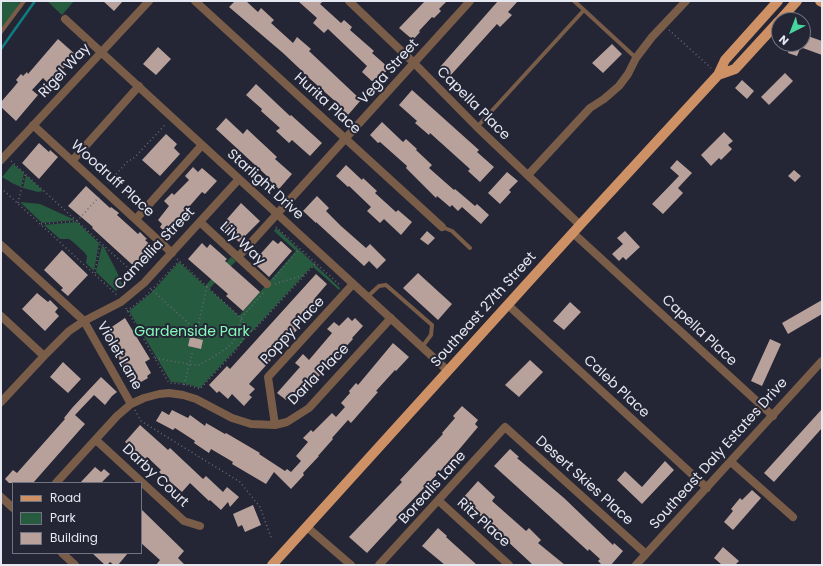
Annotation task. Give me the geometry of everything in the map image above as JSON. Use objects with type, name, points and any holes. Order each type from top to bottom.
[{"type":"main road","name":"Southeast 27th Street","points":[[272,565],[447,370],[718,75],[725,60],[778,1]]},
{"type":"main road","name":"Southeast 27th Street","points":[[787,12],[796,1]]},
{"type":"main road","name":"Southeast 27th Street","points":[[718,75],[735,69],[771,31]]},
{"type":"street","name":"Rigel Way","points":[[3,158],[149,1]]},
{"type":"street","name":"Hurita Place","points":[[195,1],[442,227]]},
{"type":"street","name":"Capella Place","points":[[348,1],[414,63],[477,127],[580,225]]},
{"type":"street","name":"Vega Street","points":[[238,257],[277,212],[346,139],[470,1]]},
{"type":"street","points":[[528,175],[590,108],[619,86],[628,74],[636,58],[652,37],[686,1]]},
{"type":"street","name":"Starlight Drive","points":[[65,19],[102,51],[238,179],[277,212],[447,370]]},
{"type":"street","points":[[72,160],[139,86]]},
{"type":"street","name":"Woodruff Place","points":[[33,125],[172,253]]},
{"type":"street","points":[[136,219],[202,145]]},
{"type":"street","name":"Camellia Street","points":[[1,402],[69,331],[84,321],[122,302],[144,283],[238,179]]},
{"type":"street","name":"Lily Way","points":[[200,222],[268,286]]},
{"type":"street","name":"Capella Place","points":[[572,233],[773,416]]},
{"type":"street","name":"Violet Lane","points":[[1,245],[84,321],[131,404]]},
{"type":"street","name":"Poppy Place","points":[[275,426],[268,377],[353,284]]},
{"type":"street","name":"Caleb Place","points":[[508,305],[707,488]]},
{"type":"street","points":[[1,316],[44,356]]},
{"type":"street","name":"Darla Place","points":[[57,482],[117,416],[131,404],[144,398],[159,394],[169,393],[196,399],[239,420],[262,426],[275,426],[287,422],[309,408],[391,318]]},
{"type":"street","name":"Southeast Daly Estates Drive","points":[[636,565],[822,361]]},
{"type":"street","name":"Borealis Lane","points":[[379,565],[505,427]]},
{"type":"street","name":"Desert Skies Place","points":[[505,427],[646,554]]},
{"type":"street","name":"Darby Court","points":[[96,440],[142,482]]},
{"type":"street","points":[[731,462],[793,518]]},
{"type":"street","name":"Darby Court","points":[[142,482],[184,521],[200,526]]},
{"type":"street","points":[[1,497],[12,507]]},
{"type":"street","name":"Ritz Place","points":[[439,501],[509,565]]},
{"type":"street","points":[[307,527],[351,565]]},
{"type":"street","points":[[63,554],[75,565]]},
{"type":"lane","points":[[1,32],[24,1]]},
{"type":"lane","points":[[574,1],[636,58]]},
{"type":"lane","points":[[477,127],[584,10]]},
{"type":"lane","points":[[442,227],[452,231],[470,248]]},
{"type":"lane","points":[[367,296],[379,286],[386,284],[432,325],[431,335],[422,347]]},
{"type":"path","points":[[664,25],[718,75]]},
{"type":"path","points":[[3,158],[25,173],[197,331],[208,286]]},
{"type":"path","points":[[18,203],[25,173]]},
{"type":"path","points":[[1,188],[115,292],[169,383],[184,384],[200,388],[237,349],[246,334],[254,330],[316,263]]},
{"type":"path","points":[[270,221],[347,291]]},
{"type":"path","points":[[155,358],[189,364],[199,364],[227,348],[234,341],[239,330],[241,318],[300,249],[308,242]]},
{"type":"path","points":[[95,273],[100,243]]},
{"type":"path","points":[[172,253],[241,318],[250,332]]},
{"type":"path","points":[[127,311],[152,290],[179,260]]},
{"type":"path","points":[[268,286],[306,274]]},
{"type":"path","points":[[183,395],[184,384],[193,350]]},
{"type":"path","points":[[131,404],[141,421],[240,482],[260,507],[272,540]]},
{"type":"green space","points":[[1,1],[21,1],[1,33]]},
{"type":"green space","points":[[47,1],[74,1],[62,15]]},
{"type":"green space","points":[[13,164],[24,173],[21,187],[2,177]]},
{"type":"green space","points":[[26,175],[43,191],[38,192],[23,188]]},
{"type":"green space","points":[[20,202],[40,204],[75,220],[42,223]]},
{"type":"green space","points":[[77,222],[99,243],[94,271],[86,263],[87,256],[84,252],[69,239],[60,239],[44,225]]},
{"type":"green space","name":"Gardenside Park","points":[[276,228],[340,288],[339,290],[312,266],[200,388],[183,383],[171,382],[129,311],[151,293],[179,262],[205,286],[231,257],[236,261],[209,289],[239,316],[296,251],[274,231]]},
{"type":"green space","points":[[102,245],[122,284],[122,286],[116,291],[96,272]]},
{"type":"building","points":[[103,1],[123,1],[114,11]]},
{"type":"building","points":[[235,1],[246,1],[258,12],[261,8],[274,20],[271,23],[293,43],[297,37],[311,49],[309,51],[361,100],[348,115],[283,53],[229,7]]},
{"type":"building","points":[[298,1],[323,1],[320,4],[341,23],[344,20],[352,27],[350,30],[374,51],[372,53],[389,68],[375,84],[362,72],[367,66],[328,29],[324,33],[313,23],[317,18]]},
{"type":"building","points":[[425,1],[447,1],[439,9],[441,11],[434,18],[432,17],[413,40],[399,28]]},
{"type":"building","points":[[498,1],[518,1],[508,12],[512,15],[500,27],[497,24],[450,76],[440,67]]},
{"type":"building","points":[[811,37],[822,41],[822,55],[811,51]]},
{"type":"building","points":[[58,39],[76,55],[49,84],[43,78],[32,90],[38,95],[16,121],[1,107],[1,102],[18,82],[16,80],[21,74],[23,76],[27,72],[28,74]]},
{"type":"building","points":[[612,44],[622,54],[603,73],[592,63]]},
{"type":"building","points":[[158,47],[171,59],[156,75],[143,64]]},
{"type":"building","points":[[788,52],[799,52],[797,56]]},
{"type":"building","points":[[785,73],[793,81],[769,105],[761,97]]},
{"type":"building","points":[[742,80],[754,91],[747,99],[735,88]]},
{"type":"building","points":[[256,84],[322,143],[310,156],[292,140],[289,143],[276,131],[280,128],[246,95]]},
{"type":"building","points":[[412,90],[479,150],[477,152],[494,167],[480,182],[468,171],[470,169],[430,133],[429,135],[415,123],[417,121],[399,105]]},
{"type":"building","points":[[226,118],[243,134],[247,129],[277,157],[275,159],[292,174],[279,189],[216,129]]},
{"type":"building","points":[[382,122],[403,142],[406,139],[417,149],[416,150],[432,165],[429,168],[454,190],[455,189],[475,206],[477,204],[489,215],[481,224],[462,207],[458,211],[452,205],[450,207],[437,196],[436,198],[406,168],[407,166],[370,135]]},
{"type":"building","points":[[724,132],[733,141],[728,145],[732,149],[721,160],[719,158],[711,166],[701,155]]},
{"type":"building","points":[[166,134],[177,144],[174,148],[180,154],[160,176],[142,160]]},
{"type":"building","points":[[39,143],[49,152],[50,150],[58,157],[39,179],[22,163]]},
{"type":"building","points":[[677,160],[692,173],[678,188],[683,193],[663,214],[652,204],[679,176],[670,168]]},
{"type":"building","points":[[346,165],[362,180],[363,178],[377,191],[375,193],[396,212],[398,210],[412,222],[401,235],[384,219],[380,223],[367,211],[371,207],[336,176]]},
{"type":"building","points":[[193,167],[198,172],[202,168],[217,181],[205,194],[202,192],[188,208],[191,211],[167,234],[160,227],[162,224],[158,220],[169,206],[164,201],[172,193],[174,195],[189,180],[185,176]]},
{"type":"building","points":[[794,170],[801,176],[795,182],[788,176]]},
{"type":"building","points":[[507,172],[518,181],[509,190],[511,192],[500,204],[488,193]]},
{"type":"building","points":[[86,186],[110,208],[111,207],[119,213],[117,215],[138,234],[140,232],[147,239],[145,240],[155,249],[137,269],[92,228],[93,227],[68,206]]},
{"type":"building","points":[[317,196],[329,208],[326,211],[341,226],[366,248],[370,244],[386,260],[377,269],[369,261],[364,266],[303,211]]},
{"type":"building","points":[[241,203],[260,221],[239,242],[221,226]]},
{"type":"building","points":[[427,231],[435,238],[428,245],[420,239]]},
{"type":"building","points":[[625,231],[640,247],[626,260],[623,257],[619,261],[612,254],[623,244],[617,238]]},
{"type":"building","points":[[273,240],[278,244],[281,241],[292,251],[269,277],[257,266],[261,262],[256,259]]},
{"type":"building","points":[[202,243],[207,248],[210,244],[227,259],[225,261],[260,292],[243,311],[226,296],[228,294],[188,259]]},
{"type":"building","points":[[62,250],[88,275],[68,296],[61,290],[63,288],[44,270]]},
{"type":"building","points":[[418,273],[452,304],[438,320],[403,288]]},
{"type":"building","points":[[316,274],[327,284],[315,298],[320,303],[311,314],[308,312],[294,327],[297,330],[283,346],[277,341],[265,355],[271,360],[249,384],[255,389],[249,395],[252,397],[244,406],[232,394],[228,399],[219,391],[217,393],[209,385],[227,366],[230,369]]},
{"type":"building","points":[[37,293],[48,302],[50,300],[58,308],[55,312],[59,316],[45,331],[22,309]]},
{"type":"building","points":[[822,300],[822,314],[788,334],[782,323]]},
{"type":"building","points":[[570,302],[581,312],[564,330],[553,321]]},
{"type":"building","points":[[348,317],[352,321],[355,318],[363,326],[311,385],[310,384],[297,398],[292,394],[286,400],[277,393],[300,367],[295,363],[303,354],[309,360],[332,333],[327,329],[334,322],[339,326]]},
{"type":"building","points":[[125,318],[150,359],[145,362],[151,373],[147,376],[148,378],[134,386],[128,376],[129,375],[103,333]]},
{"type":"building","points":[[190,337],[203,340],[201,349],[188,346]]},
{"type":"building","points":[[770,339],[781,344],[762,386],[751,381]]},
{"type":"building","points":[[393,343],[409,357],[376,391],[378,392],[351,423],[348,420],[291,489],[274,472],[266,484],[232,464],[233,462],[211,449],[209,453],[194,443],[195,441],[175,428],[173,430],[156,421],[162,411],[169,415],[172,410],[188,418],[190,415],[205,426],[206,423],[225,434],[226,433],[260,453],[259,454],[285,471],[287,469],[291,472],[301,461],[296,456],[308,442],[303,438],[311,430],[313,432],[332,413],[336,417],[345,407],[341,403],[350,393],[349,391],[356,383],[358,385]]},
{"type":"building","points":[[530,360],[543,372],[519,397],[505,385]]},
{"type":"building","points":[[63,362],[81,379],[68,393],[50,377]]},
{"type":"building","points":[[101,377],[117,392],[105,405],[94,395],[75,415],[85,424],[34,482],[9,483],[5,479],[13,470],[17,473],[65,419],[64,418]]},
{"type":"building","points":[[462,406],[478,420],[475,424],[478,427],[446,465],[400,513],[402,515],[367,553],[349,537],[402,482],[400,480],[443,434],[442,433],[455,418],[453,416]]},
{"type":"building","points":[[822,409],[822,428],[774,482],[764,473]]},
{"type":"building","points":[[140,425],[168,450],[170,448],[203,479],[206,476],[223,492],[227,487],[239,497],[230,507],[228,502],[221,510],[190,483],[182,492],[159,472],[161,470],[147,457],[145,459],[125,442]]},
{"type":"building","points":[[510,449],[519,457],[517,458],[564,498],[613,545],[614,543],[623,551],[611,565],[602,565],[598,561],[600,559],[589,549],[588,551],[494,466]]},
{"type":"building","points":[[665,461],[674,470],[642,504],[617,480],[625,471],[642,487]]},
{"type":"building","points":[[95,467],[101,472],[104,469],[110,474],[102,482],[81,482]]},
{"type":"building","points":[[478,481],[495,497],[492,501],[526,531],[529,528],[541,540],[538,543],[565,565],[533,565],[462,499]]},
{"type":"building","points":[[752,490],[761,498],[733,530],[724,522],[733,511],[731,509],[740,498],[742,500]]},
{"type":"building","points":[[253,505],[261,525],[245,532],[242,525],[238,527],[233,514]]},
{"type":"building","points":[[142,510],[184,551],[178,558],[185,565],[156,565],[160,560],[142,544]]},
{"type":"building","points":[[438,528],[477,565],[445,565],[422,546]]},
{"type":"building","points":[[723,547],[739,561],[735,565],[722,565],[714,558]]},
{"type":"building","points":[[93,554],[127,554],[118,565],[114,565],[110,562],[105,565]]},
{"type":"waterway","points":[[1,49],[35,1]]}]
